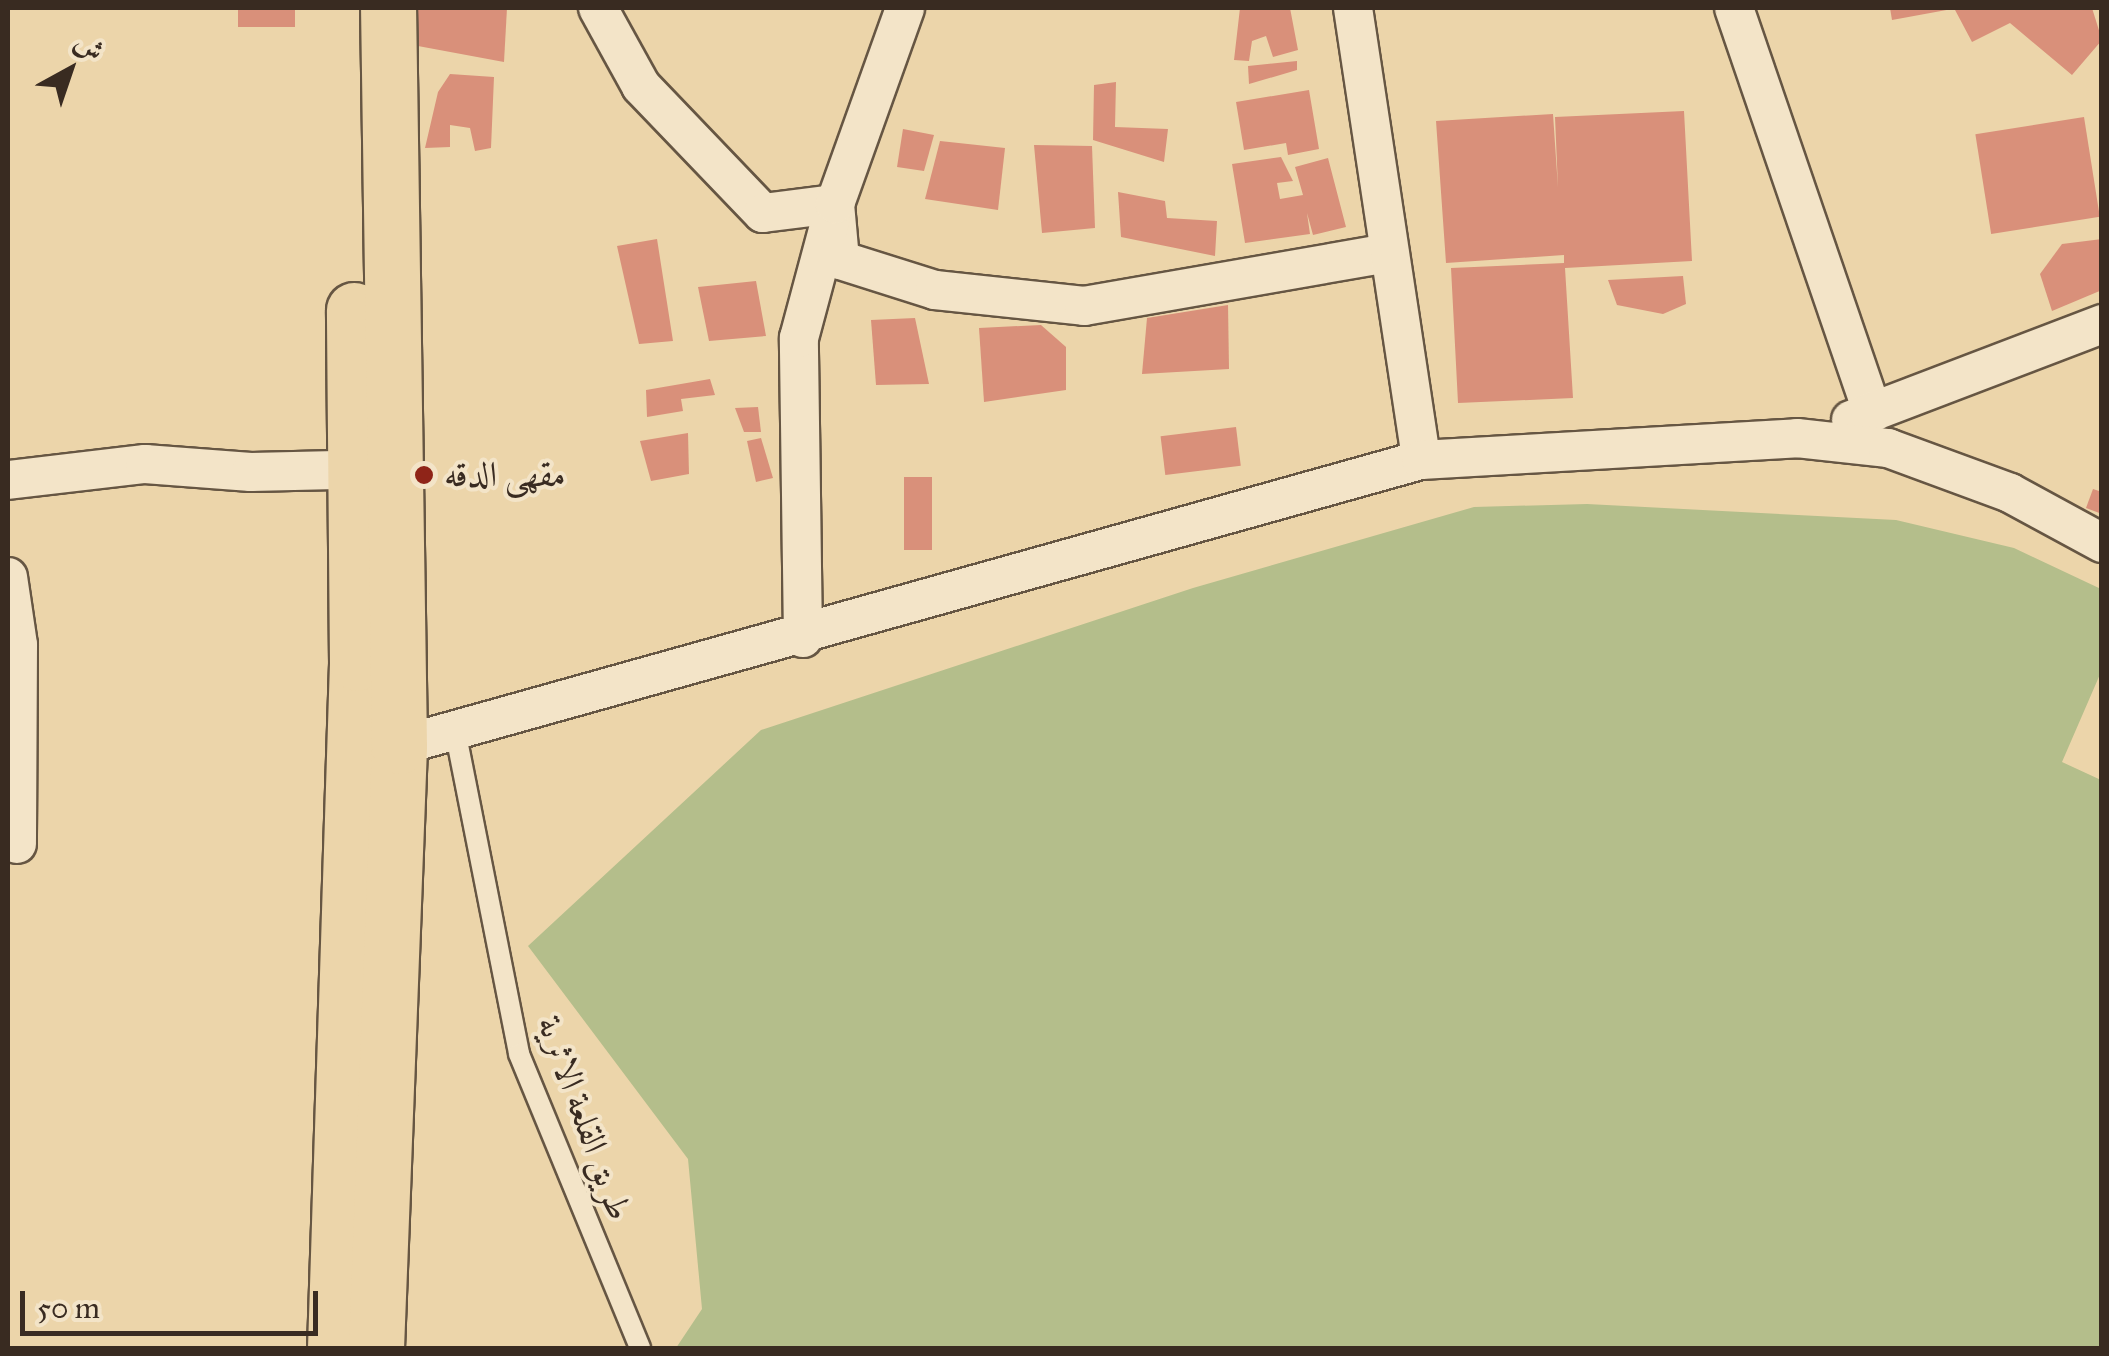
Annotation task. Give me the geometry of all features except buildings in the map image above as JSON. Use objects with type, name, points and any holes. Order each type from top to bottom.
[{"type":"highway","points":[[356,8],[372,469],[376,1348]]},
{"type":"highway","points":[[372,469],[388,8]]},
{"type":"highway","points":[[335,1348],[376,752]]},
{"type":"street","points":[[598,8],[641,86],[763,213],[835,204]]},
{"type":"street","points":[[804,638],[799,338],[835,204],[905,8]]},
{"type":"street","points":[[1354,8],[1421,460]]},
{"type":"street","points":[[1734,8],[1872,412]]},
{"type":"street","points":[[835,204],[840,260],[935,290],[1045,305],[1084,306],[1389,253]]},
{"type":"street","points":[[1796,438],[2102,324]]},
{"type":"street","points":[[376,752],[454,725],[804,638],[1421,460],[1796,438],[1938,462],[2102,544]]},
{"type":"street","points":[[8,480],[144,464],[372,469]]},
{"type":"street","points":[[8,577],[18,645],[16,844]]},
{"type":"lane","name":"طريق القلعة الاثرية","points":[[454,725],[519,1054],[640,1348]]},
{"type":"green space","points":[[1587,504],[1896,520],[2014,548],[2101,589],[2101,672],[2062,762],[2101,780],[2101,1348],[676,1348],[702,1309],[688,1159],[528,946],[761,730],[1193,588],[1474,507]]},
{"type":"place","name":"مقهى الدقه","points":[[424,475]]}]
